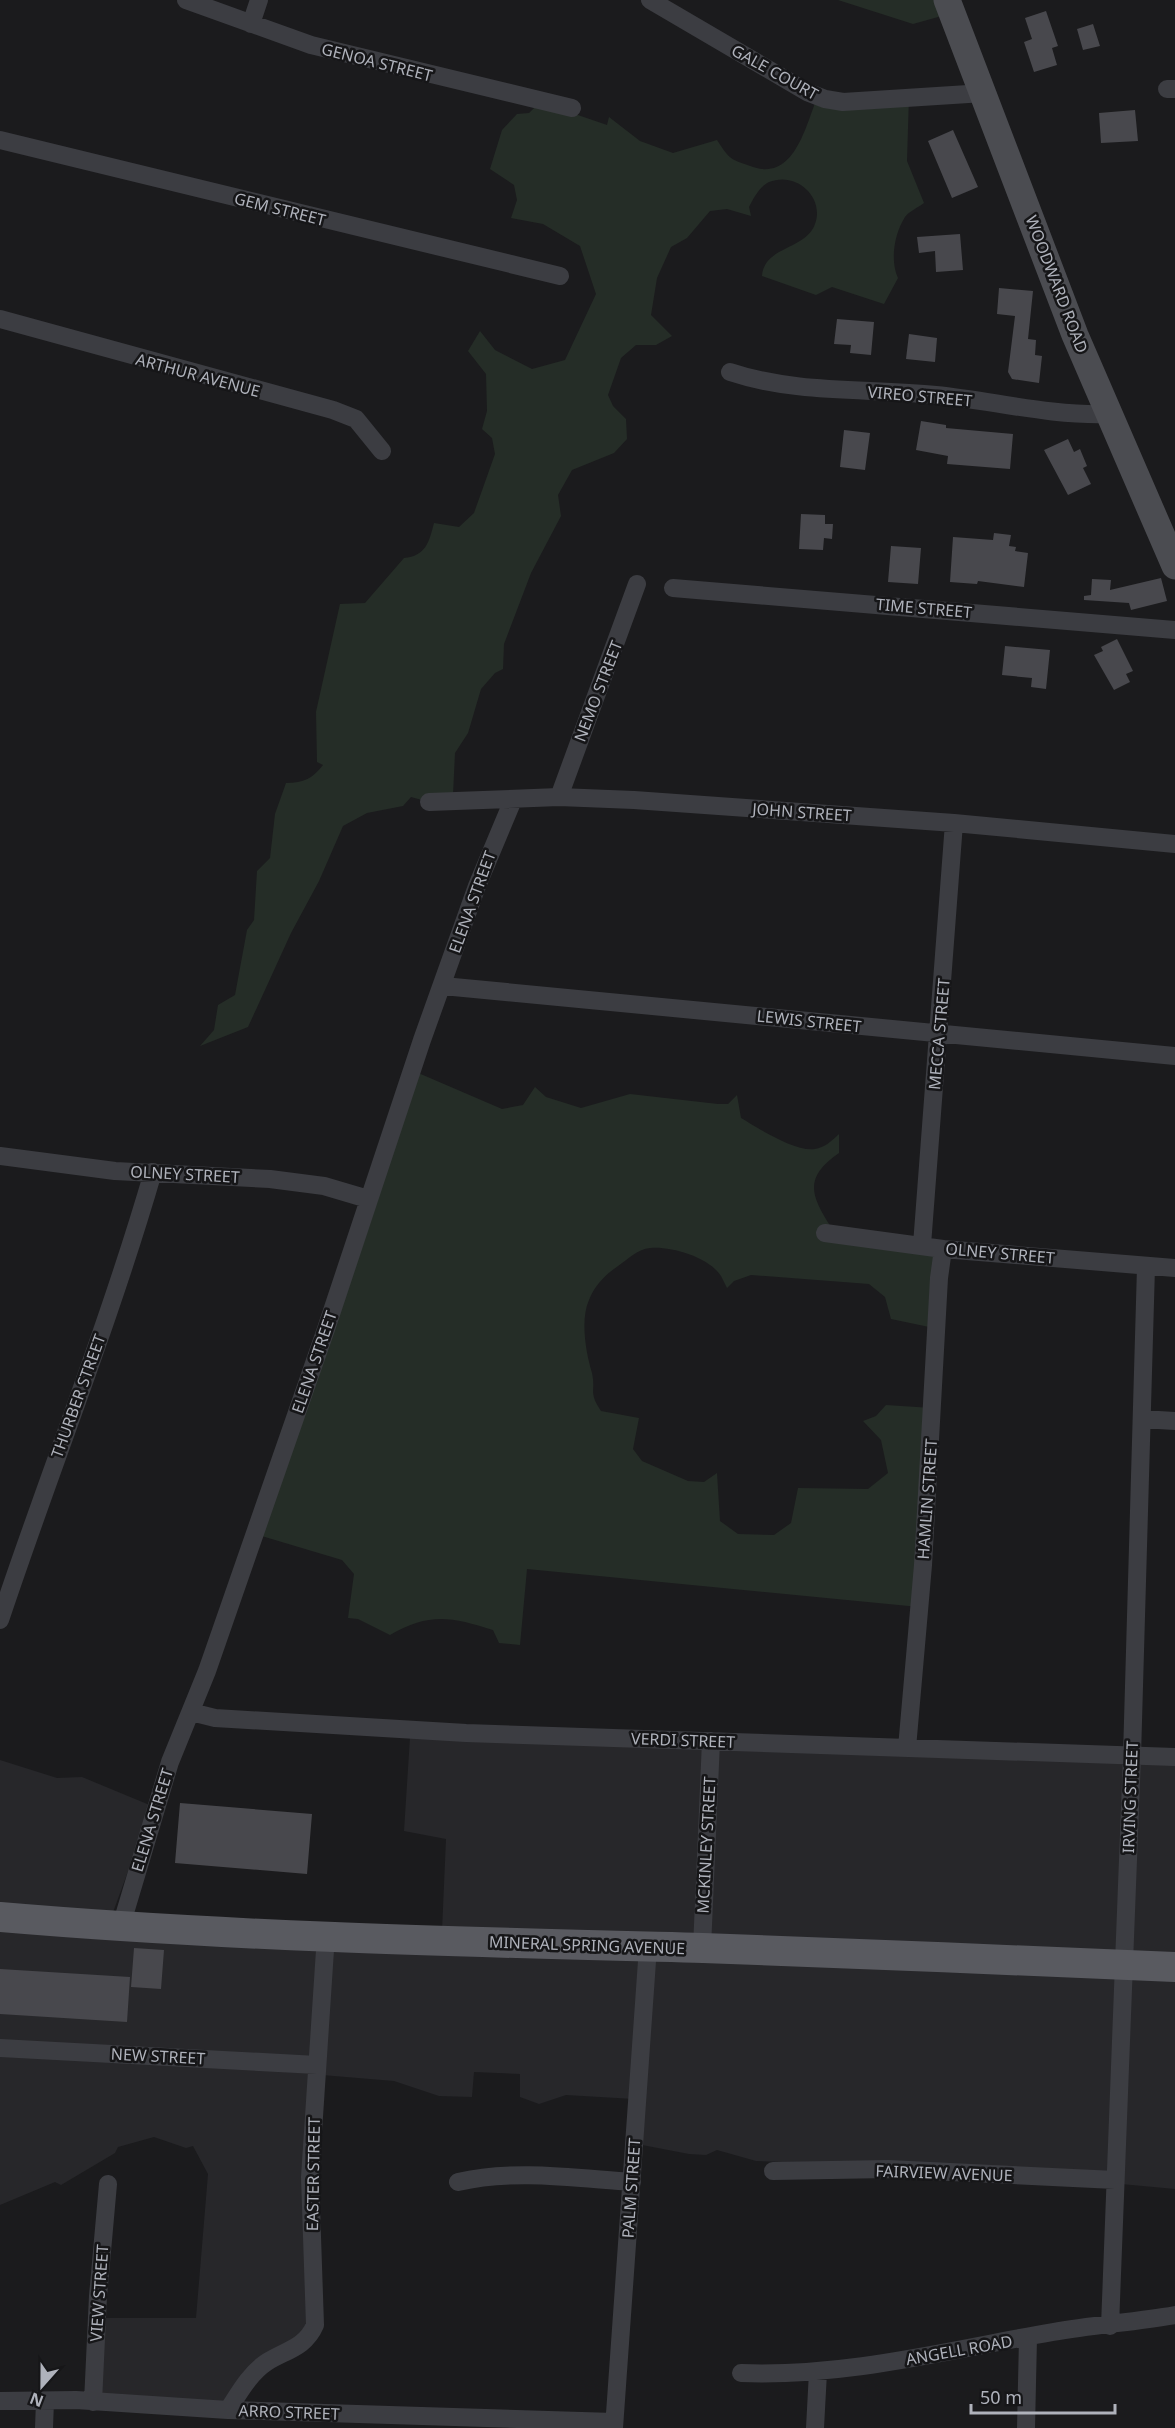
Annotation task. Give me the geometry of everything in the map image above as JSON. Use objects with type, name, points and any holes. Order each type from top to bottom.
[{"type":"main road","name":"MINERAL SPRING AVENUE","points":[[0,1917],[121,1926],[326,1935],[1175,1967]]},
{"type":"street","name":"GENOA STREET","points":[[186,0],[311,45],[573,108]]},
{"type":"street","points":[[251,24],[259,0]]},
{"type":"street","name":"GALE COURT","points":[[650,0],[807,92],[825,99],[843,102],[984,93]]},
{"type":"street","name":"WOODWARD ROAD","points":[[948,0],[1075,335],[1175,566]]},
{"type":"street","name":"GEM STREET","points":[[0,140],[560,276]]},
{"type":"street","name":"ARTHUR AVENUE","points":[[0,319],[333,410],[356,419],[382,452]]},
{"type":"street","name":"VIREO STREET","points":[[730,372],[802,386],[935,395],[1075,415],[1109,414]]},
{"type":"street","name":"NEMO STREET","points":[[559,797],[637,584]]},
{"type":"street","name":"TIME STREET","points":[[673,588],[1175,630]]},
{"type":"street","name":"JOHN STREET","points":[[429,802],[559,797],[634,800],[954,823],[1175,844]]},
{"type":"street","name":"ELENA STREET","points":[[121,1926],[163,1782],[191,1712],[326,1329],[368,1199],[477,886],[513,800]]},
{"type":"street","name":"MECCA STREET","points":[[922,1245],[954,823]]},
{"type":"street","name":"LEWIS STREET","points":[[443,986],[1175,1056]]},
{"type":"street","name":"OLNEY STREET","points":[[0,1156],[115,1171],[292,1182],[324,1186],[368,1199]]},
{"type":"street","name":"THURBER STREET","points":[[0,1620],[32,1523],[93,1360],[153,1172]]},
{"type":"street","name":"OLNEY STREET","points":[[825,1233],[943,1249],[1175,1268]]},
{"type":"street","name":"HAMLIN STREET","points":[[907,1748],[923,1565],[939,1278],[943,1249]]},
{"type":"street","name":"IRVING STREET","points":[[1110,2326],[1132,1756],[1146,1267]]},
{"type":"street","points":[[1142,1419],[1175,1420]]},
{"type":"street","name":"VERDI STREET","points":[[191,1712],[216,1718],[466,1733],[1175,1757]]},
{"type":"street","name":"MCKINLEY STREET","points":[[702,1948],[711,1741]]},
{"type":"street","name":"EASTER STREET","points":[[228,2410],[253,2374],[267,2362],[304,2342],[315,2325],[310,2204],[326,1935]]},
{"type":"street","name":"PALM STREET","points":[[614,2425],[648,1947]]},
{"type":"street","name":"NEW STREET","points":[[0,2048],[317,2065]]},
{"type":"street","name":"FAIRVIEW AVENUE","points":[[773,2171],[888,2169],[1115,2180]]},
{"type":"street","points":[[458,2182],[488,2175],[548,2176],[632,2182]]},
{"type":"street","name":"VIEW STREET","points":[[93,2402],[98,2296],[108,2184]]},
{"type":"street","name":"ANGELL ROAD","points":[[741,2373],[851,2369],[1175,2315]]},
{"type":"street","points":[[1026,2428],[1028,2338]]},
{"type":"street","points":[[814,2428],[818,2372]]},
{"type":"street","name":"ARRO STREET","points":[[0,2401],[93,2402],[228,2410],[614,2425]]},
{"type":"street","points":[[44,2428],[45,2401]]},
{"type":"shaded area","points":[[838,0],[955,0],[956,12],[913,24]]},
{"type":"shaded area","points":[[819,93],[909,96],[907,161],[924,203],[906,215],[898,231],[894,247],[894,264],[898,278],[884,304],[832,287],[816,295],[762,276],[764,266],[770,259],[803,239],[815,224],[816,204],[812,196],[798,183],[789,180],[769,182],[763,186],[749,207],[751,216],[727,209],[710,211],[687,238],[671,247],[657,278],[651,315],[672,336],[656,345],[636,345],[621,358],[608,395],[613,406],[626,419],[627,439],[614,453],[572,470],[558,495],[561,516],[531,573],[504,644],[503,669],[495,673],[481,689],[468,733],[455,753],[453,795],[429,802],[411,797],[403,806],[367,813],[343,826],[319,881],[291,933],[248,1027],[200,1046],[214,1030],[218,1005],[235,995],[247,930],[254,920],[257,871],[270,858],[275,814],[286,783],[307,779],[323,765],[317,762],[316,712],[340,604],[365,603],[404,558],[422,551],[428,542],[434,523],[459,527],[474,513],[495,454],[492,438],[482,429],[487,411],[486,374],[468,351],[480,331],[495,350],[532,369],[565,360],[596,294],[580,246],[543,224],[511,218],[517,200],[514,185],[490,169],[502,130],[517,114],[529,113],[540,102],[607,125],[609,117],[640,141],[673,153],[717,140],[728,155],[735,160],[753,167],[768,169],[780,166],[789,158],[804,133]]},
{"type":"shaded area","points":[[416,1072],[502,1109],[523,1105],[535,1087],[546,1097],[581,1108],[630,1094],[718,1104],[728,1104],[737,1095],[741,1118],[797,1147],[815,1149],[825,1145],[839,1134],[839,1153],[820,1170],[814,1187],[818,1205],[831,1227],[944,1245],[934,1328],[891,1319],[885,1297],[869,1284],[751,1275],[734,1281],[727,1288],[721,1276],[708,1263],[689,1254],[659,1248],[637,1252],[613,1269],[597,1285],[591,1295],[585,1317],[585,1336],[593,1379],[593,1396],[601,1411],[639,1418],[633,1449],[642,1461],[688,1481],[704,1482],[717,1473],[720,1521],[738,1534],[774,1535],[791,1523],[798,1488],[868,1489],[888,1473],[881,1440],[863,1421],[876,1416],[886,1405],[932,1408],[919,1607],[527,1569],[520,1645],[499,1643],[493,1630],[465,1622],[441,1619],[417,1623],[390,1635],[358,1619],[348,1618],[354,1574],[342,1560],[255,1534]]},
{"type":"shaded area","points":[[411,1722],[1175,1756],[1175,2189],[948,2168],[756,2161],[717,2150],[706,2155],[689,2154],[637,2144],[634,2099],[566,2095],[539,2104],[520,2097],[520,2074],[474,2072],[472,2097],[439,2096],[394,2081],[322,2075],[309,2338],[277,2349],[238,2402],[101,2397],[99,2318],[196,2318],[208,2174],[193,2146],[186,2148],[154,2137],[118,2147],[115,2153],[61,2185],[55,2182],[0,2205],[0,1760],[57,1778],[82,1777],[152,1806],[112,1915],[442,1931],[446,1839],[404,1831]]},
{"type":"building","points":[[1046,11],[1058,46],[1052,48],[1057,65],[1034,72],[1024,42],[1032,39],[1025,18]]},
{"type":"building","points":[[1093,24],[1100,46],[1083,50],[1077,29]]},
{"type":"building","points":[[1135,110],[1138,141],[1101,143],[1099,113]]},
{"type":"building","points":[[953,130],[978,187],[952,198],[928,141]]},
{"type":"building","points":[[960,234],[963,270],[936,272],[935,251],[919,253],[917,237]]},
{"type":"building","points":[[999,288],[1033,291],[1028,339],[1036,340],[1035,355],[1042,356],[1039,383],[1012,379],[1008,372],[1015,316],[997,314]]},
{"type":"building","points":[[837,319],[874,322],[871,355],[850,353],[851,345],[834,344]]},
{"type":"building","points":[[909,334],[937,338],[935,362],[906,359]]},
{"type":"building","points":[[921,421],[946,425],[946,428],[1013,434],[1010,469],[947,464],[948,456],[916,450]]},
{"type":"building","points":[[844,430],[870,433],[865,470],[840,467]]},
{"type":"building","points":[[1068,439],[1074,452],[1080,449],[1087,466],[1083,468],[1091,484],[1068,495],[1044,450]]},
{"type":"building","points":[[801,514],[825,515],[825,524],[833,524],[832,539],[824,538],[823,550],[799,549]]},
{"type":"building","points":[[994,533],[1011,535],[1009,546],[1016,547],[1015,551],[1028,553],[1024,587],[978,581],[977,584],[950,582],[953,537],[993,540]]},
{"type":"building","points":[[891,546],[921,548],[918,584],[888,582]]},
{"type":"building","points":[[1161,578],[1167,601],[1131,610],[1129,603],[1084,600],[1084,596],[1091,595],[1092,579],[1111,580],[1110,590]]},
{"type":"building","points":[[1117,639],[1133,671],[1126,674],[1130,682],[1114,690],[1094,655],[1103,651],[1101,647]]},
{"type":"building","points":[[1005,646],[1050,650],[1046,689],[1031,687],[1032,678],[1002,675]]},
{"type":"building","points":[[180,1803],[312,1814],[307,1874],[175,1863]]},
{"type":"building","points":[[134,1948],[164,1950],[161,1989],[131,1987]]},
{"type":"building","points":[[0,1969],[130,1977],[127,2022],[0,2014]]}]
